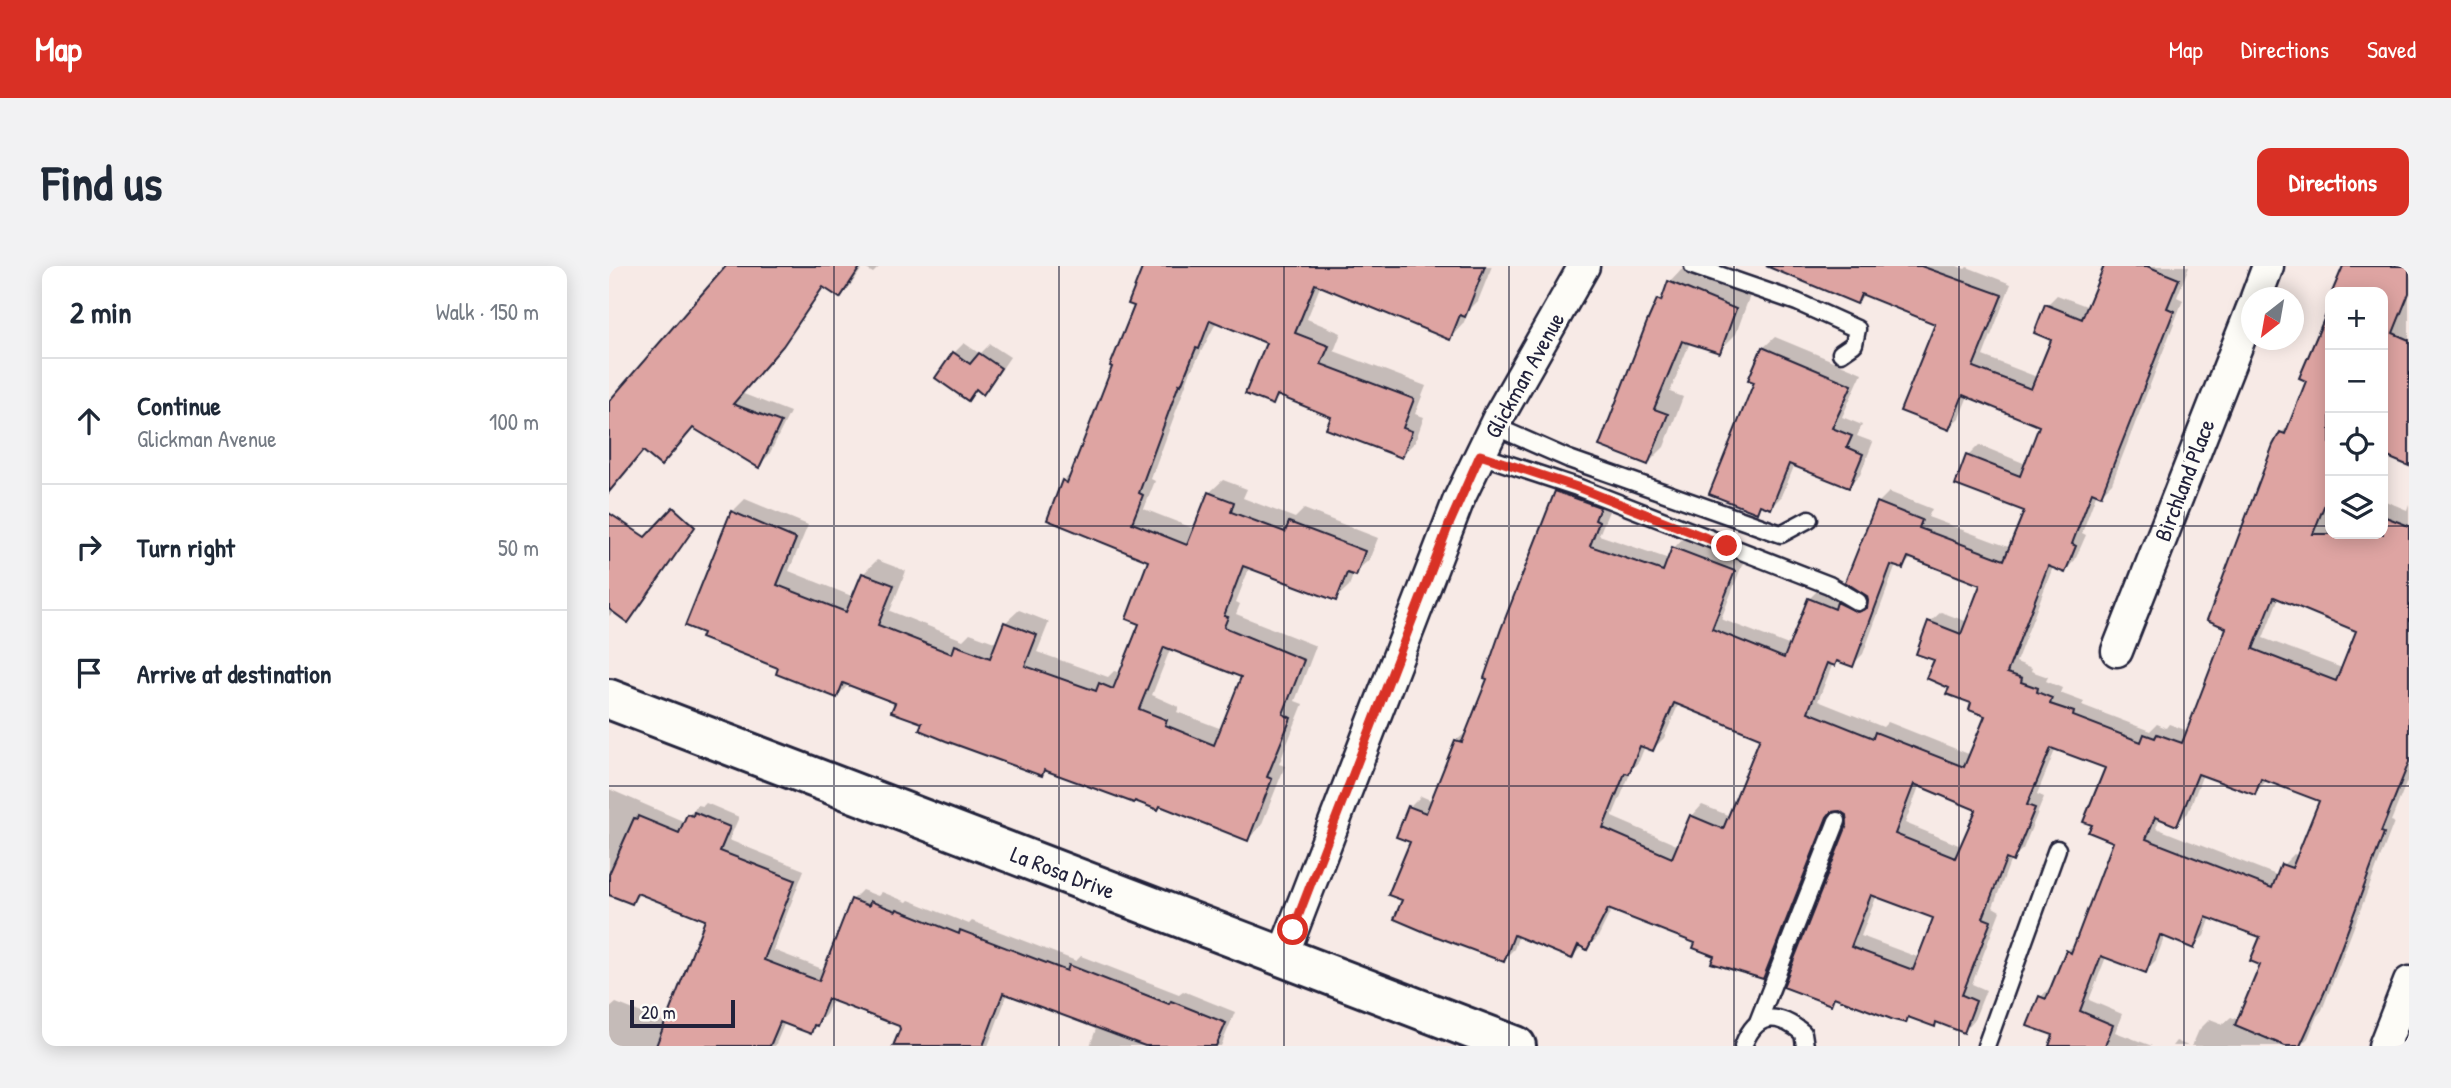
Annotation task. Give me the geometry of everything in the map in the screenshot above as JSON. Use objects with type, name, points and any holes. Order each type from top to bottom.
[{"type":"street","name":"Glickman Avenue","points":[[1283,955],[1448,527],[1494,426],[1584,266]]},
{"type":"street","points":[[2260,287],[2268,266]]},
{"type":"street","name":"Birchland Place","points":[[2117,652],[2241,336]]},
{"type":"street","name":"La Rosa Drive","points":[[609,699],[1517,1046]]},
{"type":"street","points":[[2383,1046],[2409,982]]},
{"type":"lane","points":[[1693,266],[1797,302],[1857,329],[1854,344],[1841,354]]},
{"type":"lane","points":[[1494,426],[1569,459],[1781,534],[1809,519]]},
{"type":"lane","points":[[1480,455],[1577,487],[1829,585],[1858,602]]},
{"type":"lane","points":[[1743,1046],[1758,1022],[1837,821]]},
{"type":"lane","points":[[1986,1046],[2057,849]]},
{"type":"lane","points":[[1758,1022],[1771,1017],[1789,1022],[1803,1033],[1805,1046]]},
{"type":"building","points":[[726,266],[861,266],[840,298],[823,287],[783,346],[733,404],[781,422],[759,468],[693,428],[661,466],[643,451],[609,492],[609,401]]},
{"type":"building","points":[[1143,266],[1485,266],[1465,317],[1460,315],[1450,340],[1315,284],[1295,333],[1329,346],[1321,364],[1414,399],[1403,428],[1412,431],[1402,458],[1326,429],[1331,417],[1277,395],[1273,405],[1245,394],[1266,343],[1210,320],[1199,349],[1196,348],[1181,385],[1179,384],[1139,493],[1143,495],[1132,523],[1187,545],[1208,492],[1234,502],[1231,512],[1285,532],[1289,522],[1365,551],[1356,576],[1347,573],[1336,601],[1243,566],[1224,616],[1228,617],[1224,627],[1304,660],[1283,714],[1291,718],[1267,777],[1272,779],[1248,841],[1160,806],[1158,810],[1135,801],[1134,803],[1044,770],[1042,776],[946,741],[919,730],[922,723],[891,712],[895,703],[843,683],[837,698],[776,674],[778,668],[701,638],[703,633],[685,626],[731,511],[796,539],[777,585],[846,612],[862,573],[894,585],[878,625],[952,654],[955,645],[990,658],[1004,622],[1037,635],[1025,666],[1096,691],[1099,683],[1113,689],[1139,624],[1126,619],[1148,561],[1047,520],[1062,480],[1067,483],[1112,367],[1110,366],[1134,306],[1128,304]],"holes":[[[1164,647],[1241,677],[1214,745],[1165,725],[1167,720],[1139,709]]]},
{"type":"building","points":[[1766,266],[1921,266],[2002,295],[1973,367],[2031,389],[2051,340],[2034,333],[2045,304],[2082,319],[2104,266],[2147,266],[2179,279],[2167,308],[2174,311],[2101,496],[2092,492],[2072,544],[2076,546],[2065,573],[2048,566],[2007,673],[2038,688],[2037,692],[2052,698],[2050,704],[2074,712],[2073,716],[2141,742],[2144,734],[2155,738],[2157,734],[2182,743],[2226,628],[2207,620],[2273,445],[2280,432],[2285,434],[2306,381],[2299,378],[2325,317],[2325,504],[2313,534],[2325,534],[2325,539],[2388,539],[2388,518],[2409,526],[2409,762],[2381,832],[2384,833],[2325,991],[2300,1046],[2285,1046],[2235,1025],[2260,965],[2250,961],[2260,937],[2206,917],[2194,949],[2160,935],[2146,973],[2101,956],[2080,1011],[2113,1025],[2105,1046],[2049,1046],[2053,1035],[2027,1026],[2039,996],[2046,999],[2066,950],[2071,953],[2113,842],[2088,832],[2092,825],[2083,822],[2105,768],[2051,748],[2027,805],[2035,808],[2013,862],[2006,859],[1983,918],[1991,921],[1962,995],[1976,1001],[1964,1033],[1936,1022],[1935,1027],[1908,1017],[1906,1023],[1894,1020],[1834,997],[1831,1005],[1783,987],[1847,825],[1846,815],[1840,811],[1831,812],[1827,817],[1763,979],[1711,963],[1714,956],[1693,948],[1695,943],[1608,909],[1587,950],[1578,945],[1572,959],[1514,935],[1504,962],[1394,919],[1402,900],[1388,895],[1410,842],[1396,837],[1408,806],[1426,813],[1455,740],[1462,742],[1487,679],[1484,678],[1501,629],[1555,491],[1600,507],[1595,520],[1599,522],[1590,546],[1663,571],[1672,547],[1735,571],[1712,629],[1784,658],[1808,598],[1835,609],[1837,602],[1857,612],[1867,608],[1867,596],[1845,582],[1877,502],[1922,520],[1919,528],[2004,560],[2024,511],[1955,485],[1966,455],[2020,476],[2039,426],[1963,395],[1949,430],[1900,411],[1935,324],[1861,294],[1857,304]],"holes":[[[1908,557],[1980,585],[1961,634],[1928,621],[1916,654],[1934,660],[1926,678],[1949,688],[1946,694],[1971,703],[1969,710],[1985,716],[1964,767],[1875,732],[1873,738],[1808,712],[1827,663],[1835,666],[1837,661],[1853,667],[1891,565],[1903,569]],[[2274,597],[2356,631],[2336,681],[2253,649]],[[1674,703],[1760,738],[1723,829],[1690,815],[1672,858],[1603,828],[1625,773],[1629,774],[1640,746],[1653,751]],[[2198,774],[2255,795],[2261,779],[2319,801],[2292,868],[2281,864],[2272,888],[2146,839],[2155,817],[2177,826]],[[1914,784],[1976,810],[1955,858],[1895,834]],[[1871,895],[1933,918],[1913,970],[1851,947]]]},
{"type":"building","points":[[2343,266],[2409,266],[2409,293],[2393,333],[2409,340],[2409,466],[2388,457],[2388,287],[2334,287]]},
{"type":"building","points":[[1668,281],[1736,309],[1720,353],[1682,341],[1654,409],[1668,414],[1648,465],[1599,446],[1647,322],[1657,299],[1661,301]]},
{"type":"building","points":[[1762,347],[1852,385],[1832,428],[1852,436],[1847,447],[1863,454],[1849,488],[1789,464],[1771,509],[1760,505],[1757,513],[1709,494],[1754,382],[1748,380]]},
{"type":"building","points":[[953,352],[970,364],[979,353],[1001,368],[983,395],[976,389],[968,401],[935,378]]},
{"type":"building","points":[[673,507],[695,527],[628,623],[609,609],[609,513],[645,537]]},
{"type":"building","points":[[694,812],[730,827],[720,851],[795,880],[764,960],[819,981],[851,899],[869,906],[870,901],[959,934],[960,930],[1067,971],[1069,965],[1226,1023],[1216,1046],[1145,1046],[1003,993],[983,1046],[893,1046],[899,1026],[828,999],[811,1034],[780,1022],[770,1046],[656,1046],[705,920],[637,893],[632,904],[609,895],[609,874],[634,818],[637,819],[638,816],[679,833],[687,814],[693,816]]},
{"type":"route","points":[[1293,930],[1459,499],[1480,455],[1577,487],[1727,546]]}]
